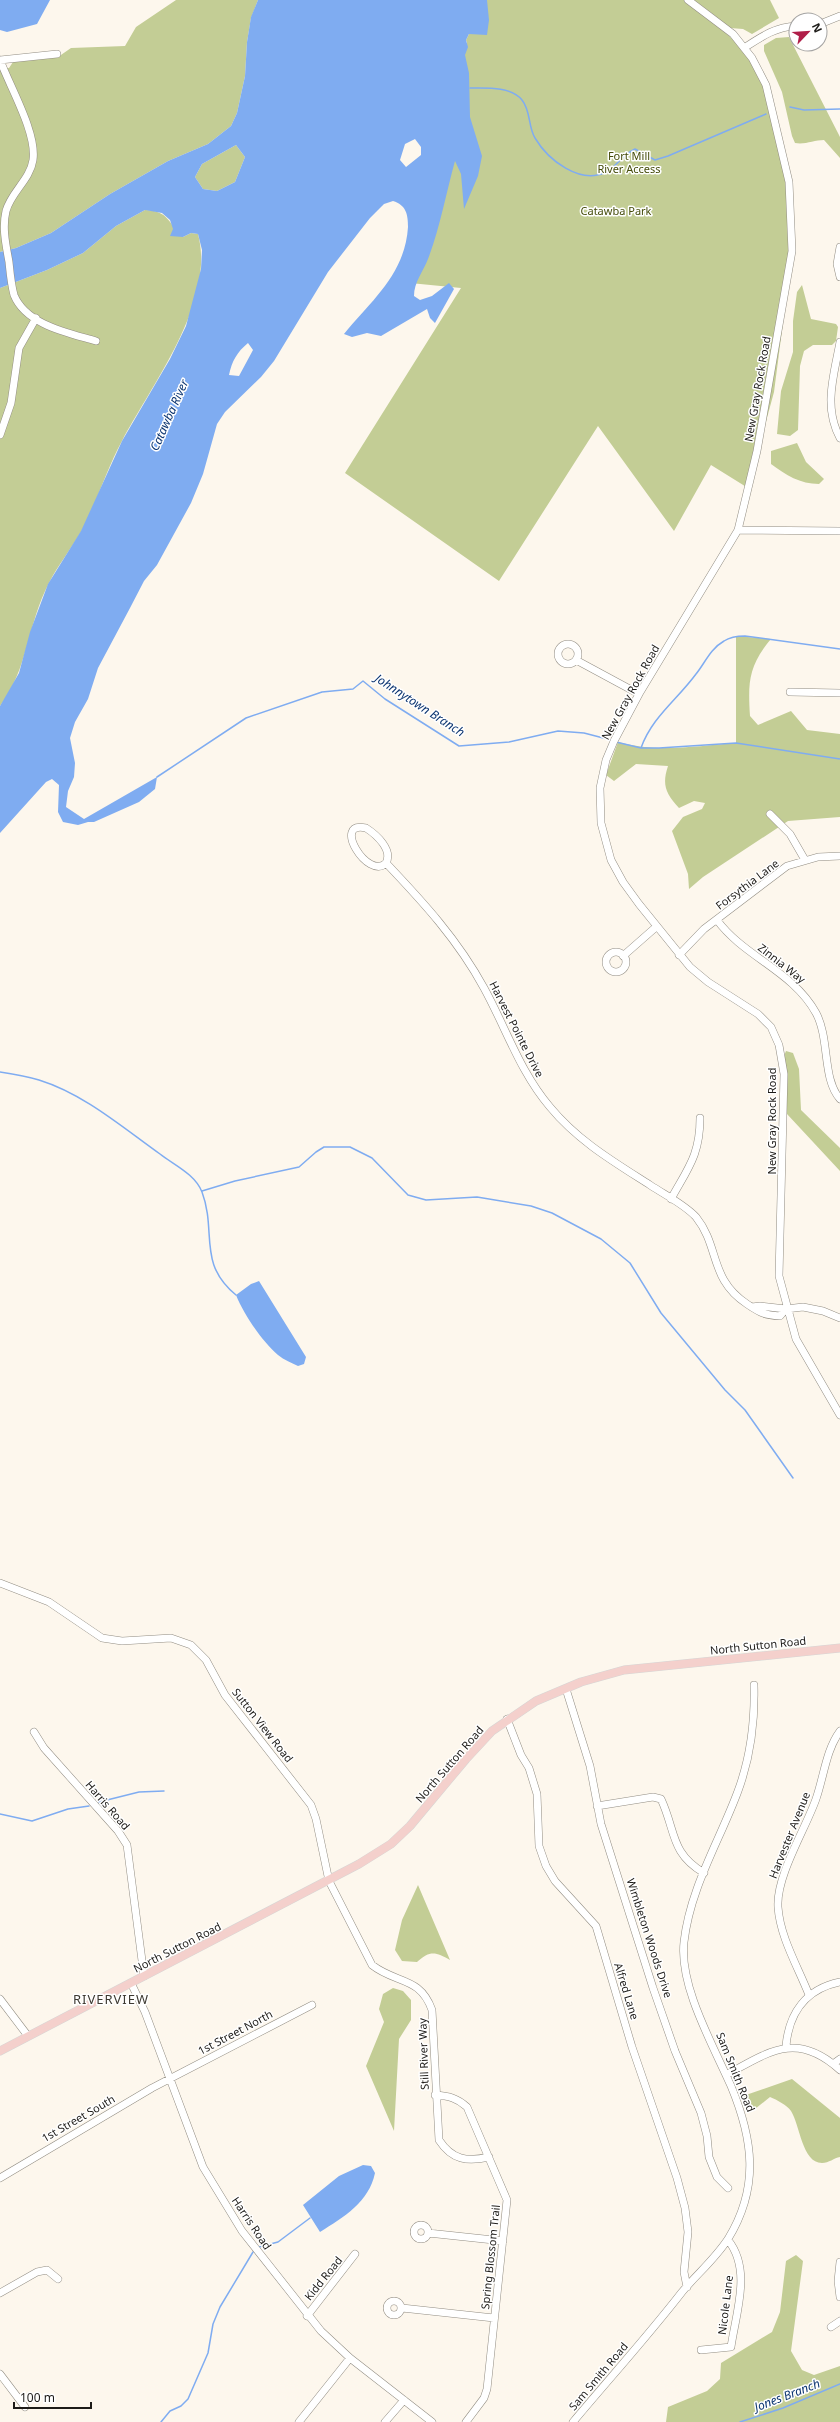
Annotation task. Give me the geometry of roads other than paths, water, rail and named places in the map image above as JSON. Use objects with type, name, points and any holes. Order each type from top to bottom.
[{"type":"main road","name":"North Sutton Road","points":[[0,2051],[329,1881],[391,1844],[410,1826],[466,1759],[492,1731],[536,1702],[566,1689],[624,1670],[840,1648]]},
{"type":"street","name":"New Gray Rock Road","points":[[688,0],[733,34],[744,48],[766,85],[789,182],[792,251],[758,444],[738,530],[639,694],[611,746],[606,760],[600,788],[601,823],[604,841],[622,882],[656,927],[679,955],[708,982],[758,1014],[771,1027],[779,1045],[784,1074],[778,1258],[779,1276],[786,1309],[796,1339],[840,1415]]},
{"type":"street","points":[[828,21],[840,16]]},
{"type":"street","points":[[744,48],[767,33],[788,27]]},
{"type":"street","points":[[57,54],[0,60],[28,125],[33,159],[28,176],[6,209],[4,233],[5,241],[12,286],[18,302],[36,318],[58,329],[96,341]]},
{"type":"street","points":[[840,247],[836,264],[840,277]]},
{"type":"street","points":[[0,436],[11,403],[19,348],[36,318]]},
{"type":"street","points":[[840,342],[830,400],[832,417],[840,438]]},
{"type":"street","points":[[738,530],[840,531]]},
{"type":"street","points":[[576,660],[639,694]]},
{"type":"street","points":[[790,692],[840,693]]},
{"type":"street","points":[[770,814],[788,830],[805,860]]},
{"type":"street","points":[[362,827],[370,830],[388,850],[390,857],[386,863],[379,868],[372,866],[352,845],[350,837],[353,831],[362,827]]},
{"type":"street","name":"Forsythia Lane","points":[[679,955],[717,920],[776,874],[805,860],[840,856]]},
{"type":"street","name":"Harvest Pointe Drive","points":[[386,863],[434,914],[460,950],[484,988],[532,1083],[550,1108],[589,1146],[671,1199],[696,1218],[706,1233],[718,1270],[726,1286],[737,1298],[752,1307],[760,1306],[786,1309]]},
{"type":"street","name":"Zinnia Way","points":[[717,920],[727,933],[789,980],[807,999],[816,1013],[825,1036],[832,1086],[840,1099]]},
{"type":"street","points":[[623,956],[656,927]]},
{"type":"street","points":[[671,1199],[697,1151],[700,1139],[700,1118]]},
{"type":"street","points":[[786,1309],[802,1307],[823,1311],[840,1318]]},
{"type":"street","name":"Sutton View Road","points":[[0,1583],[49,1602],[102,1638],[122,1641],[171,1638],[183,1642],[197,1650],[210,1666],[228,1700],[311,1805],[316,1819],[329,1881]]},
{"type":"street","name":"Sam Smith Road","points":[[573,2422],[728,2240],[747,2193],[751,2164],[748,2135],[741,2109],[692,1996],[684,1961],[688,1916],[738,1791],[749,1755],[754,1731],[754,1685]]},
{"type":"street","name":"Wimbleton Woods Drive","points":[[566,1689],[590,1766],[597,1806],[675,2051],[701,2113],[707,2136],[709,2157],[717,2177],[728,2188]]},
{"type":"street","name":"Alfred Lane","points":[[507,1720],[521,1755],[529,1768],[537,1794],[539,1846],[546,1866],[555,1881],[596,1926],[632,2047],[677,2178],[685,2208],[688,2232],[684,2272],[687,2287]]},
{"type":"street","name":"Harvester Avenue","points":[[809,1995],[783,1931],[778,1905],[779,1893],[784,1875],[816,1800],[833,1740],[840,1730]]},
{"type":"street","name":"Harris Road","points":[[34,1732],[44,1748],[118,1831],[127,1845],[144,1976]]},
{"type":"street","points":[[597,1806],[653,1797],[661,1799],[681,1855],[689,1864],[704,1873]]},
{"type":"street","name":"Still River Way","points":[[329,1881],[372,1965],[382,1972],[411,1983],[421,1990],[428,1998],[432,2010],[435,2095],[439,2140],[446,2150],[464,2160],[489,2157]]},
{"type":"street","points":[[786,2046],[793,2017],[798,2006],[809,1995],[827,1984],[840,1982]]},
{"type":"street","name":"Harris Road","points":[[131,1983],[144,2012],[203,2167],[252,2245],[307,2316],[350,2358],[432,2422]]},
{"type":"street","points":[[0,1999],[28,2036]]},
{"type":"street","name":"1st Street North","points":[[169,2079],[312,2005]]},
{"type":"street","points":[[726,2075],[770,2052],[786,2046],[816,2053],[840,2070]]},
{"type":"street","points":[[833,2064],[840,2059]]},
{"type":"street","name":"1st Street South","points":[[0,2178],[76,2131],[169,2079]]},
{"type":"street","name":"Spring Blossom Trail","points":[[435,2095],[450,2096],[467,2107],[507,2200],[487,2389],[484,2398],[466,2422]]},
{"type":"street","points":[[428,2233],[503,2241]]},
{"type":"street","name":"Nicole Lane","points":[[701,2350],[731,2347],[741,2284],[740,2260],[728,2240]]},
{"type":"street","name":"Kidd Road","points":[[307,2316],[355,2254]]},
{"type":"street","points":[[840,2262],[838,2281],[840,2297]]},
{"type":"street","points":[[0,2293],[37,2272],[47,2270],[58,2278]]},
{"type":"street","points":[[402,2308],[494,2318]]},
{"type":"street","points":[[831,2327],[840,2321]]},
{"type":"street","points":[[300,2422],[350,2358]]},
{"type":"street","points":[[0,2374],[25,2407]]},
{"type":"street","points":[[385,2422],[404,2400]]},
{"type":"water","points":[[0,0],[50,0],[37,24],[7,32],[0,30]]},
{"type":"water","name":"Catawba River","points":[[258,0],[487,0],[489,20],[487,35],[469,34],[466,40],[468,47],[465,55],[469,73],[470,117],[482,156],[478,176],[464,209],[461,174],[455,161],[436,235],[428,259],[417,282],[414,296],[420,300],[432,296],[449,283],[454,289],[435,323],[430,318],[427,309],[381,336],[367,333],[352,337],[344,334],[376,298],[394,273],[406,244],[408,227],[405,211],[401,205],[393,201],[384,204],[370,218],[328,272],[274,361],[261,377],[225,412],[217,424],[203,474],[191,503],[157,565],[144,581],[98,668],[88,699],[75,722],[70,738],[75,763],[74,777],[68,791],[66,807],[84,819],[157,777],[155,789],[139,802],[94,822],[78,825],[63,822],[58,812],[59,785],[52,779],[46,782],[0,833],[0,706],[19,673],[30,632],[48,584],[81,531],[122,441],[170,359],[186,326],[201,269],[202,250],[198,234],[191,233],[183,237],[170,236],[173,229],[170,220],[162,213],[145,210],[116,226],[83,253],[47,270],[0,288],[0,252],[16,248],[51,233],[110,194],[168,161],[208,144],[231,126],[237,113],[245,76],[247,42],[251,17]],"holes":[[[415,139],[421,147],[421,155],[406,167],[400,160],[405,144]],[[236,145],[245,157],[235,182],[217,191],[203,189],[195,177],[202,164]],[[248,343],[253,350],[239,376],[229,375],[238,353]]]},
{"type":"water","points":[[259,1281],[306,1357],[304,1364],[298,1366],[278,1355],[260,1335],[244,1311],[236,1295],[251,1284]]},
{"type":"water","points":[[363,2165],[371,2166],[375,2173],[367,2192],[354,2208],[338,2221],[320,2232],[303,2205],[339,2176]]},
{"type":"waterway","points":[[470,88],[505,90],[517,95],[525,104],[531,129],[541,146],[556,162],[576,173],[586,175],[596,175],[606,172],[635,149],[655,160],[668,156],[766,114]]},
{"type":"waterway","points":[[790,107],[804,110],[840,109]]},
{"type":"waterway","points":[[641,748],[658,718],[689,683],[711,652],[719,644],[726,640],[734,637],[745,636],[840,649]]},
{"type":"waterway","name":"Johnnytown Branch","points":[[157,777],[246,718],[322,692],[353,689],[363,681],[385,699],[459,746],[509,742],[558,731],[584,733],[611,740]]},
{"type":"waterway","name":"Johnnytown Branch","points":[[616,742],[641,748],[736,743],[840,759]]},
{"type":"waterway","points":[[0,1072],[39,1080],[72,1094],[117,1122],[184,1170],[199,1186],[202,1192],[208,1220],[212,1259],[216,1271],[224,1283],[236,1295]]},
{"type":"waterway","points":[[202,1191],[235,1181],[299,1167],[324,1147],[350,1147],[372,1158],[408,1195],[426,1200],[477,1197],[531,1206],[552,1213],[601,1239],[630,1263],[661,1313],[725,1390],[745,1410],[793,1478]]},
{"type":"waterway","points":[[99,1802],[139,1792],[164,1791]]},
{"type":"waterway","points":[[0,1814],[32,1821],[68,1809],[89,1806]]},
{"type":"waterway","points":[[259,2247],[278,2242],[310,2218]]},
{"type":"waterway","points":[[161,2422],[170,2411],[181,2406],[188,2399],[208,2353],[213,2324],[220,2307],[253,2252]]},
{"type":"waterway","name":"Jones Branch","points":[[740,2422],[783,2408],[840,2384]]},
{"type":"district","name":"RIVERVIEW","points":[[111,1999]]},
{"type":"park label","name":"Fort Mill River Access","points":[[629,161]]},
{"type":"park label","name":"Catawba Park","points":[[616,210]]}]
